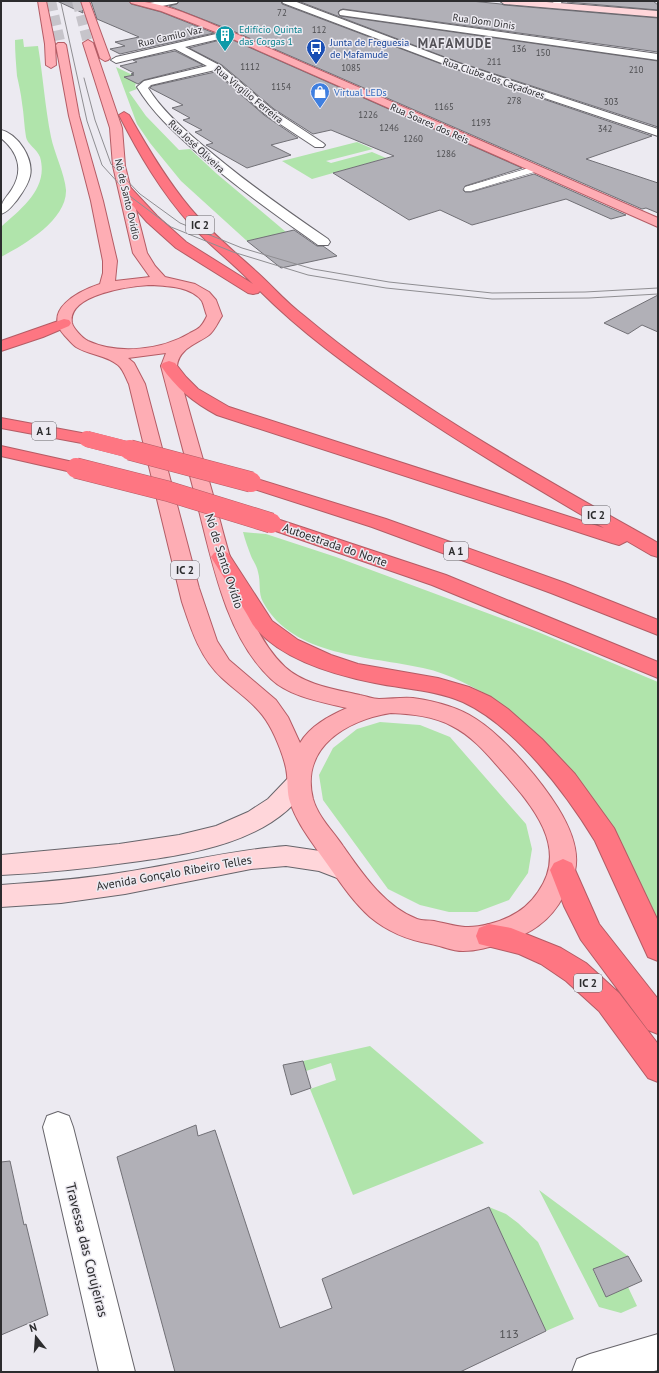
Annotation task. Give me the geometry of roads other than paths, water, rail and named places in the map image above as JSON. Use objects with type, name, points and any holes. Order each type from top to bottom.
[{"type":"highway","name":"IC 2","points":[[122,111],[150,162],[179,202],[208,235],[297,318],[353,362],[442,423],[534,480],[658,552]]},
{"type":"highway","name":"IC 2","points":[[126,190],[152,219],[181,245],[297,318]]},
{"type":"highway","points":[[1,346],[18,342],[64,323]]},
{"type":"highway","points":[[169,366],[178,380],[195,396],[223,411],[658,552]]},
{"type":"highway","name":"A 1","points":[[1,423],[87,439],[252,482],[386,526],[558,588],[658,628]]},
{"type":"highway","name":"Autoestrada do Norte","points":[[1,451],[76,468],[168,492],[270,523],[439,580],[658,670]]},
{"type":"highway","points":[[221,557],[265,626],[302,652],[344,668],[387,678],[424,683],[459,692],[482,703],[505,719],[541,754],[576,792],[591,813],[605,836],[658,948]]},
{"type":"highway","points":[[563,870],[577,906],[590,932],[658,1021]]},
{"type":"highway","name":"IC 2","points":[[489,936],[511,940],[528,946],[551,956],[576,972],[609,1002],[658,1068]]},
{"type":"main road","points":[[42,1],[50,44],[52,73]]},
{"type":"main road","points":[[85,1],[109,70]]},
{"type":"main road","name":"Rua Soares dos Reis","points":[[134,1],[152,5],[229,34],[658,223]]},
{"type":"main road","points":[[504,1],[557,3],[658,14]]},
{"type":"main road","name":"Nó de Santo Ovídio","points":[[88,43],[116,128],[119,166],[140,253],[149,268],[161,281]]},
{"type":"main road","points":[[61,45],[74,116],[97,201],[111,268],[106,286]]},
{"type":"main road","name":"IC 2","points":[[119,166],[127,140],[122,111]]},
{"type":"main road","points":[[78,178],[97,201]]},
{"type":"main road","points":[[169,366],[170,358],[175,351],[203,333],[210,327],[213,320],[214,309],[206,297],[196,290],[161,281],[106,286],[77,300],[69,307],[65,314],[64,323],[72,337],[86,346],[106,352],[126,354],[145,353],[184,344]]},
{"type":"main road","name":"IC 2","points":[[106,352],[126,363],[137,384],[185,572],[204,635],[212,654],[225,668],[261,699],[280,721],[290,745],[298,777]]},
{"type":"main road","name":"Nó de Santo Ovídio","points":[[169,366],[221,557],[247,630],[263,659],[280,675],[302,687],[376,706]]},
{"type":"main road","points":[[1,865],[64,861],[150,850],[205,838],[233,830],[273,808],[298,777],[308,748],[329,728],[344,718],[376,706],[410,705],[427,708],[449,716],[469,726],[492,746],[530,788],[554,821],[560,836],[564,855],[563,870],[552,895],[539,912],[519,925],[489,936],[458,939],[410,928],[387,916],[364,895],[345,870],[306,810],[301,799],[298,777]]},
{"type":"main road","name":"Avenida Gonçalo Ribeiro Telles","points":[[1,896],[61,892],[125,883],[251,859],[286,856],[320,861],[345,870]]},
{"type":"street","points":[[152,5],[174,1]]},
{"type":"street","name":"Rua Clube dos Caçadores","points":[[286,1],[455,65],[658,133]]},
{"type":"street","name":"Rua Dom Dinis","points":[[306,8],[658,56]]},
{"type":"street","name":"Rua Camilo Vaz","points":[[116,60],[229,34]]},
{"type":"street","name":"Rua Virgílio Ferreira","points":[[176,46],[216,67],[269,112],[320,145]]},
{"type":"street","name":"Rua José Oliveira","points":[[216,67],[148,83],[142,86],[146,94],[177,128],[225,172],[323,242]]},
{"type":"street","points":[[1,133],[17,146],[23,158],[25,175],[16,192],[1,210]]},
{"type":"street","name":"Travessa das Corujeiras","points":[[58,1127],[117,1372]]},
{"type":"street","points":[[590,1372],[658,1352]]},
{"type":"lane","points":[[468,189],[535,169]]},
{"type":"tunnel","points":[[51,1],[61,45]]},
{"type":"tunnel","points":[[77,1],[88,43]]},
{"type":"tram line","points":[[61,3],[87,121],[102,165],[131,197],[171,227],[233,252],[308,275],[386,288],[492,299],[589,298],[658,294]]},
{"type":"tram line","points":[[84,78],[95,120],[111,164],[140,194],[180,223],[242,248],[313,269],[389,282],[492,293],[585,292],[658,288]]},
{"type":"place","name":"Edifício Quinta das Corgas 1","points":[[225,52]]},
{"type":"place","name":"Junta de Freguesia de Mafamude","points":[[316,65]]},
{"type":"place","name":"Virtual LEDs","points":[[320,109]]},
{"type":"district","name":"MAFAMUDE","points":[[455,43]]}]
